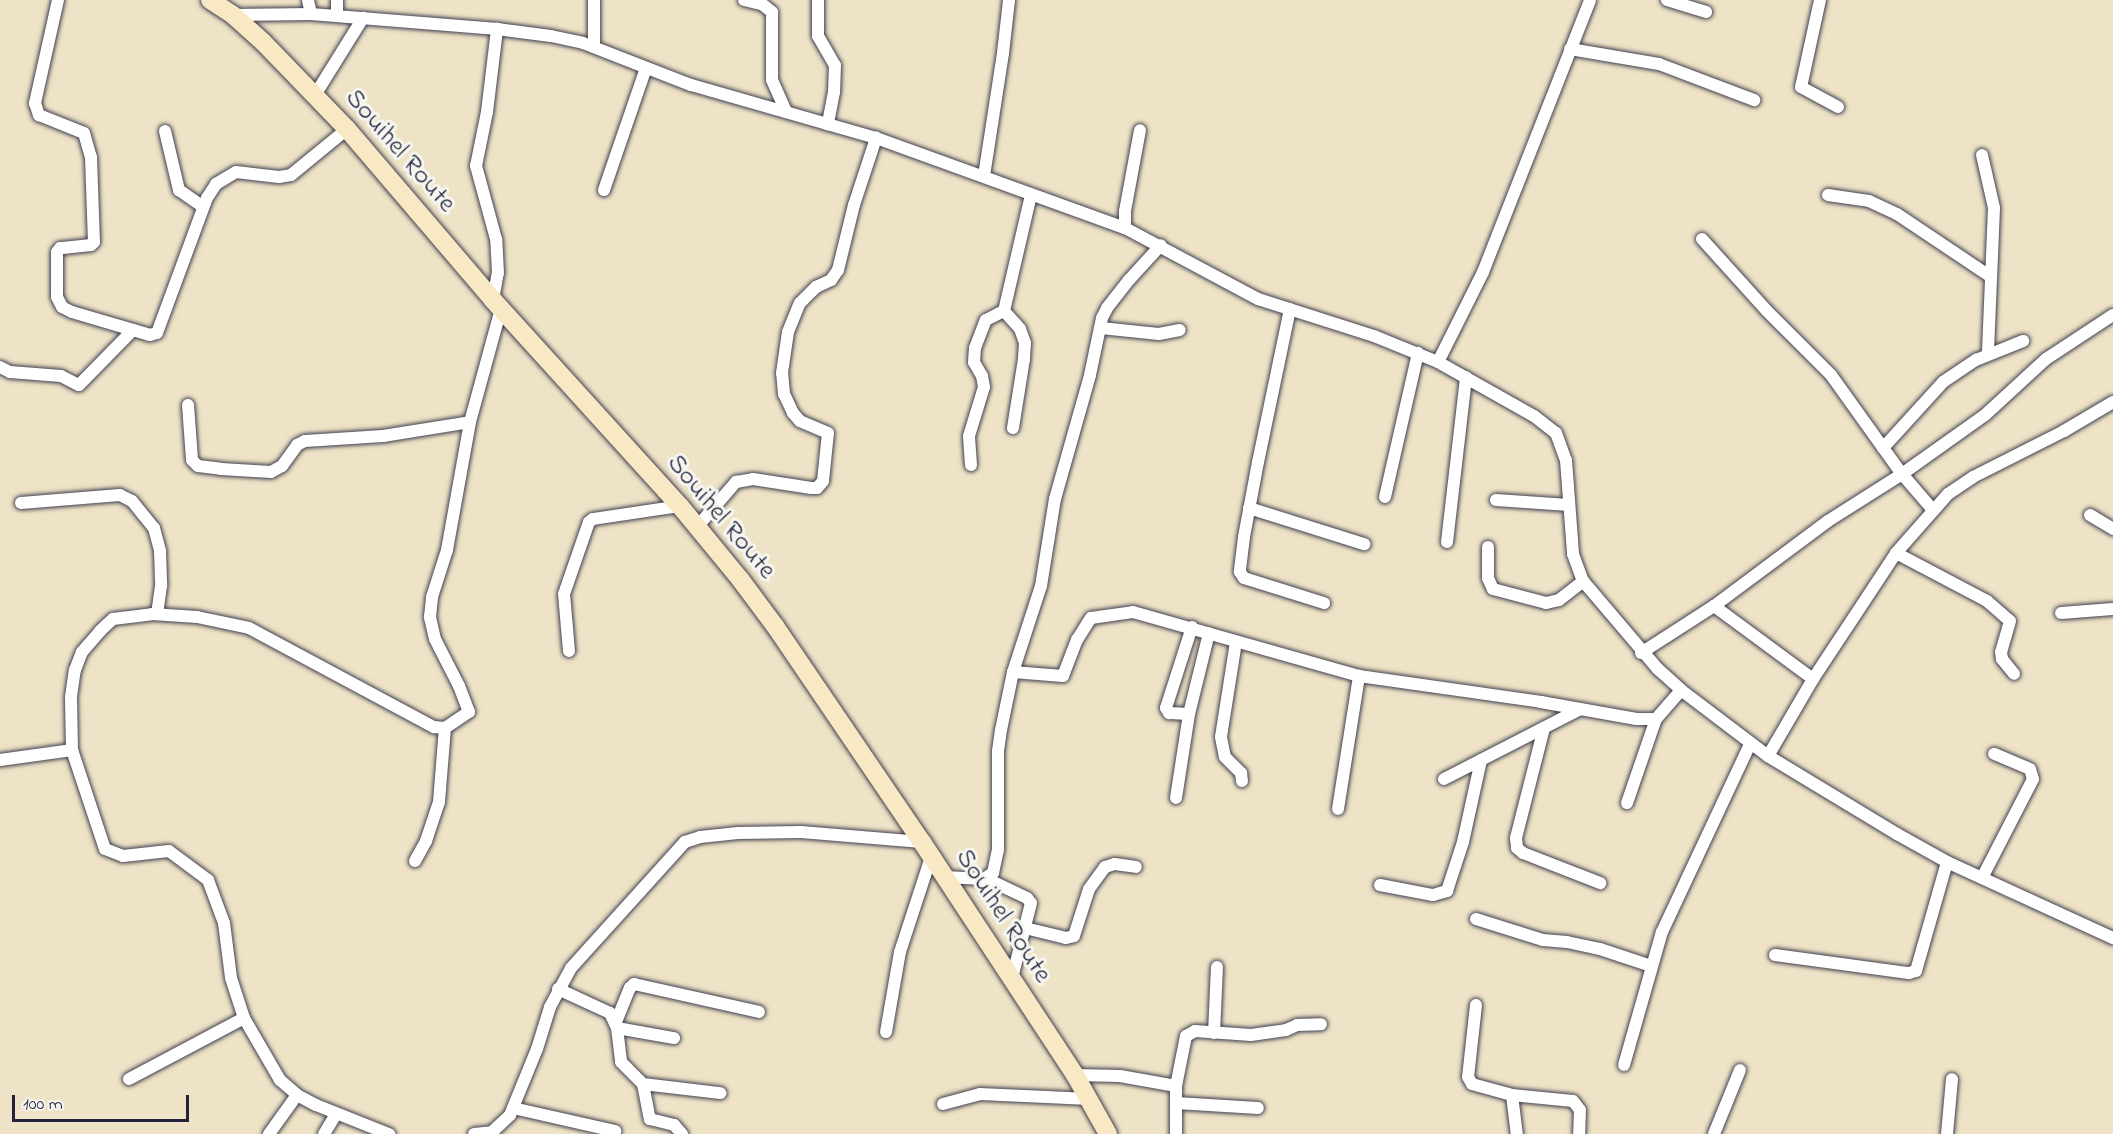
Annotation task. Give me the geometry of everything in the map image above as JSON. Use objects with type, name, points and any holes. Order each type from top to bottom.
[{"type":"main road","name":"Souihel Route","points":[[210,0],[233,15],[347,129],[497,305],[697,527],[775,626],[927,849],[1075,1075],[1108,1134]]},
{"type":"street","points":[[58,0],[35,98],[35,107],[39,115],[81,131],[87,136],[94,180],[95,240],[91,245],[59,249],[57,297],[66,310],[150,335],[159,330],[211,190],[229,174],[245,172],[279,177],[291,175],[347,129]]},
{"type":"street","points":[[308,0],[311,14]]},
{"type":"street","points":[[337,0],[337,16]]},
{"type":"street","points":[[594,0],[594,47]]},
{"type":"street","points":[[744,0],[773,6],[772,80],[786,112]]},
{"type":"street","points":[[818,0],[818,36],[835,65],[834,92],[828,124]]},
{"type":"street","points":[[984,176],[1004,53],[1009,0]]},
{"type":"street","points":[[1438,362],[1483,272],[1590,0]]},
{"type":"street","points":[[1666,0],[1706,12]]},
{"type":"street","points":[[1820,0],[1801,87],[1838,107]]},
{"type":"street","points":[[233,15],[311,14],[497,29],[566,38],[691,85],[876,138],[1125,228],[1161,245],[1258,299],[1363,332],[1438,362],[1534,416],[1556,433],[1566,460],[1573,554],[1583,581],[1641,653],[1681,690],[1750,744],[1897,834],[1947,862],[2113,938]]},
{"type":"street","points":[[315,95],[363,18]]},
{"type":"street","points":[[389,1134],[336,1114],[297,1095],[280,1080],[244,1018],[231,978],[224,923],[208,880],[169,850],[123,855],[105,849],[72,750],[71,697],[75,670],[82,652],[114,619],[157,614],[197,617],[249,628],[434,727],[445,728],[469,712],[459,686],[435,639],[430,617],[432,597],[447,550],[470,422],[497,305],[496,239],[476,166],[486,118],[497,29]]},
{"type":"street","points":[[1570,50],[1659,64],[1754,100]]},
{"type":"street","points":[[604,190],[646,68]]},
{"type":"street","points":[[1125,228],[1125,211],[1140,130]]},
{"type":"street","points":[[165,131],[177,186],[183,194],[203,207]]},
{"type":"street","points":[[697,527],[736,482],[742,479],[811,489],[817,488],[824,481],[828,433],[800,421],[793,413],[784,394],[782,373],[788,332],[800,303],[816,287],[831,280],[838,270],[854,205],[876,138]]},
{"type":"street","points":[[1982,155],[1994,208],[1988,354]]},
{"type":"street","points":[[1004,311],[1031,195]]},
{"type":"street","points":[[1828,195],[1869,201],[1897,214],[1991,277]]},
{"type":"street","points":[[1702,239],[1767,311],[1831,375],[1902,474],[1933,510]]},
{"type":"street","points":[[987,879],[993,873],[998,850],[998,751],[1013,672],[1041,586],[1055,499],[1067,464],[1101,328],[1107,308],[1161,245]]},
{"type":"street","points":[[1290,309],[1249,508],[1241,575],[1324,603]]},
{"type":"street","points":[[1004,311],[1020,329],[1025,343],[1013,428]]},
{"type":"street","points":[[971,465],[969,436],[984,387],[982,376],[974,362],[975,348],[986,320],[1004,311]]},
{"type":"street","points":[[1641,653],[1713,606],[1828,521],[1902,474],[1985,415],[2046,359],[2113,315]]},
{"type":"street","points":[[1101,328],[1159,334],[1180,330]]},
{"type":"street","points":[[0,367],[10,372],[61,376],[80,385],[133,330]]},
{"type":"street","points":[[1883,448],[1930,394],[1961,369],[1988,354],[2023,341]]},
{"type":"street","points":[[1384,497],[1418,353]]},
{"type":"street","points":[[1447,542],[1466,376]]},
{"type":"street","points":[[1768,756],[1813,679],[1896,553],[1948,494],[1973,477],[2064,431],[2113,402]]},
{"type":"street","points":[[188,405],[192,460],[198,466],[221,470],[271,472],[282,466],[297,445],[305,441],[383,436],[470,422]]},
{"type":"street","points":[[21,503],[120,495],[132,501],[154,528],[160,551],[161,586],[157,614]]},
{"type":"street","points":[[1496,500],[1569,505]]},
{"type":"street","points":[[569,651],[564,594],[589,522],[680,506]]},
{"type":"street","points":[[1249,508],[1364,544]]},
{"type":"street","points":[[2090,515],[2113,529]]},
{"type":"street","points":[[1488,547],[1488,578],[1493,589],[1546,603],[1559,600],[1583,581]]},
{"type":"street","points":[[1896,553],[1987,600],[2010,621],[2001,652],[2002,659],[2014,674]]},
{"type":"street","points":[[1713,606],[1813,679]]},
{"type":"street","points":[[2061,612],[2113,609]]},
{"type":"street","points":[[1013,672],[1063,676],[1077,640],[1091,618],[1133,612],[1359,676],[1541,702],[1636,719],[1656,718]]},
{"type":"street","points":[[1189,714],[1169,713],[1166,708],[1192,627]]},
{"type":"street","points":[[1176,798],[1189,714],[1209,633]]},
{"type":"street","points":[[1236,642],[1221,737],[1225,757],[1241,772],[1242,781]]},
{"type":"street","points":[[1338,809],[1359,676]]},
{"type":"street","points":[[1627,803],[1656,718],[1681,690]]},
{"type":"street","points":[[1444,779],[1544,728],[1574,708]]},
{"type":"street","points":[[415,861],[426,841],[439,802],[445,728]]},
{"type":"street","points":[[1544,728],[1516,838],[1517,848],[1524,853],[1600,884]]},
{"type":"street","points":[[1624,1065],[1651,966],[1671,910],[1750,744]]},
{"type":"street","points":[[0,760],[72,750]]},
{"type":"street","points":[[1982,878],[2033,779],[2030,769],[1994,754]]},
{"type":"street","points":[[1380,885],[1433,895],[1447,891],[1463,842],[1481,760]]},
{"type":"street","points":[[474,1134],[492,1132],[500,1126],[513,1108],[558,989],[571,968],[685,842],[700,837],[738,833],[801,832],[927,849],[900,952],[886,1032]]},
{"type":"street","points":[[1775,956],[1909,973],[1916,971],[1947,862]]},
{"type":"street","points":[[1025,928],[1066,938],[1074,936],[1089,889],[1105,867],[1115,864],[1136,867]]},
{"type":"street","points":[[945,877],[987,879],[1029,900],[1025,928],[1012,978]]},
{"type":"street","points":[[1476,919],[1543,940],[1600,949],[1651,966]]},
{"type":"street","points":[[1214,1033],[1217,967]]},
{"type":"street","points":[[682,1134],[674,1125],[650,1119],[643,1084],[621,1062],[617,1025],[630,988],[634,984],[759,1012]]},
{"type":"street","points":[[558,989],[604,1008],[617,1025],[674,1038]]},
{"type":"street","points":[[1476,1005],[1470,1081],[1512,1095],[1573,1101],[1580,1110],[1579,1134]]},
{"type":"street","points":[[129,1079],[244,1018]]},
{"type":"street","points":[[1176,1134],[1176,1086],[1186,1036],[1195,1031],[1251,1035],[1286,1030],[1297,1025],[1321,1024]]},
{"type":"street","points":[[1714,1134],[1740,1070]]},
{"type":"street","points":[[1075,1075],[1120,1076],[1176,1086]]},
{"type":"street","points":[[1947,1134],[1953,1079]]},
{"type":"street","points":[[643,1084],[720,1093]]},
{"type":"street","points":[[943,1104],[980,1094],[1090,1099]]},
{"type":"street","points":[[269,1134],[297,1095]]},
{"type":"street","points":[[1512,1095],[1517,1134]]},
{"type":"street","points":[[1176,1103],[1258,1108]]},
{"type":"street","points":[[513,1108],[615,1131]]},
{"type":"street","points":[[324,1134],[336,1114]]}]
